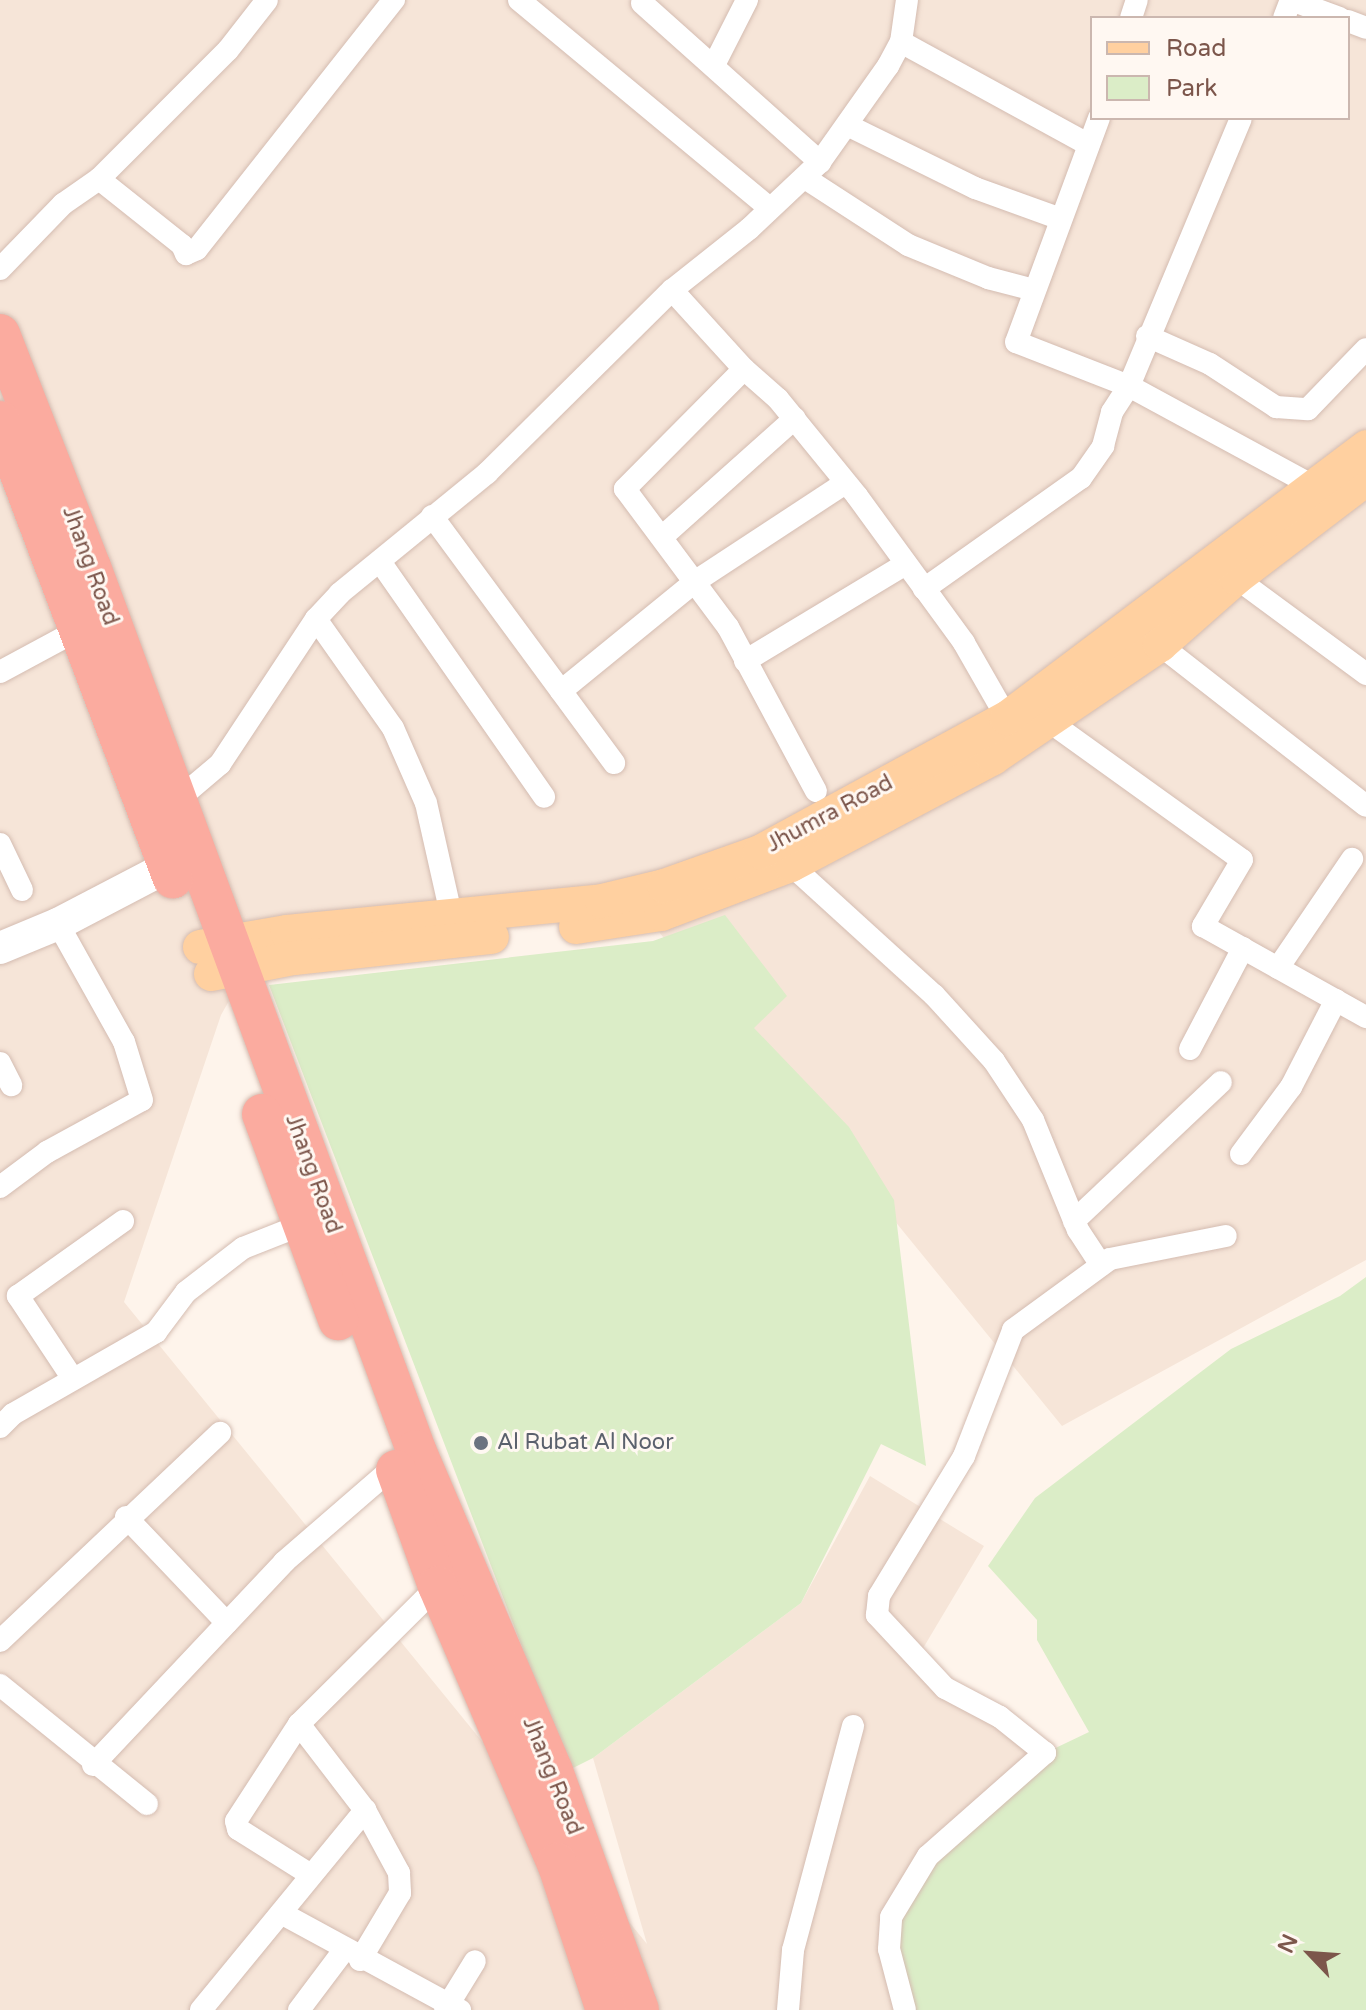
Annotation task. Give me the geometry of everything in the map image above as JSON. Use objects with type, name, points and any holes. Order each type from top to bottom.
[{"type":"highway","name":"Jhang Road","points":[[0,334],[91,567],[175,802],[218,957],[301,1225],[438,1586],[486,1658],[553,1771],[639,2010]]},
{"type":"highway","name":"Jhang Road","points":[[0,424],[13,492],[78,630],[169,866],[218,957],[416,1450],[606,2010]]},
{"type":"main road","name":"Jhumra Road","points":[[218,957],[452,918],[602,901],[664,886],[760,852],[1007,718],[1366,447]]},
{"type":"main road","name":"Jhumra Road","points":[[218,957],[661,914],[791,865],[993,758],[1050,722],[1160,645],[1236,578],[1366,479]]},
{"type":"street","points":[[0,269],[63,204],[99,179],[228,50],[267,0]]},
{"type":"street","points":[[99,179],[182,245],[186,254],[197,249],[394,0]]},
{"type":"street","points":[[519,0],[768,207]]},
{"type":"street","points":[[714,65],[747,0]]},
{"type":"street","points":[[175,802],[220,764],[316,619],[432,516],[487,473],[672,290],[749,229],[768,207],[812,170],[847,125],[901,42],[907,0]]},
{"type":"street","points":[[1285,16],[1291,0],[1335,16]]},
{"type":"street","points":[[642,3],[714,65],[812,170],[908,245],[988,278],[1034,290]]},
{"type":"street","points":[[901,42],[1089,145]]},
{"type":"street","points":[[1098,120],[1058,218],[1016,342],[1129,386],[1315,487]]},
{"type":"street","points":[[924,589],[1081,478],[1103,446],[1112,412],[1129,386],[1147,336],[1240,120]]},
{"type":"street","points":[[847,125],[975,188],[1058,218]]},
{"type":"street","points":[[672,290],[744,369],[795,418],[964,643],[1007,718]]},
{"type":"street","points":[[1147,336],[1210,364],[1276,407],[1308,409],[1366,349]]},
{"type":"street","points":[[744,369],[625,489],[696,581],[745,661],[816,791]]},
{"type":"street","points":[[662,537],[795,418]]},
{"type":"street","points":[[561,691],[696,581],[845,483]]},
{"type":"street","points":[[432,516],[614,763]]},
{"type":"street","points":[[381,563],[544,797]]},
{"type":"street","points":[[745,661],[906,564]]},
{"type":"street","points":[[1236,578],[1366,674]]},
{"type":"street","points":[[316,619],[393,728],[426,803],[452,918]]},
{"type":"street","points":[[0,672],[78,630]]},
{"type":"street","points":[[1160,645],[1366,806]]},
{"type":"street","points":[[1050,722],[1242,860],[1203,926],[1366,1017]]},
{"type":"street","points":[[0,844],[22,890]]},
{"type":"street","points":[[1278,968],[1352,859]]},
{"type":"street","points":[[791,865],[934,995],[994,1061],[1033,1120],[1074,1221],[1101,1265]]},
{"type":"street","points":[[0,948],[58,924],[169,866]]},
{"type":"street","points":[[0,1187],[47,1152],[142,1100],[124,1042],[58,924]]},
{"type":"street","points":[[1190,1049],[1243,948]]},
{"type":"street","points":[[1241,1154],[1291,1087],[1336,1000]]},
{"type":"street","points":[[0,1063],[11,1085]]},
{"type":"street","points":[[1074,1221],[1221,1082]]},
{"type":"street","points":[[73,1379],[18,1296],[123,1221]]},
{"type":"street","points":[[0,1427],[73,1379],[156,1332],[186,1292],[243,1248],[301,1225]]},
{"type":"street","points":[[905,2010],[889,1949],[891,1917],[928,1856],[1045,1753],[1000,1717],[945,1688],[877,1615],[879,1596],[964,1456],[1013,1330],[1110,1259],[1226,1236]]},
{"type":"street","points":[[0,1641],[126,1517],[220,1433]]},
{"type":"street","points":[[93,1765],[284,1562],[395,1466]]},
{"type":"street","points":[[126,1517],[227,1623]]},
{"type":"street","points":[[311,1875],[235,1826],[256,1784],[299,1724],[438,1586]]},
{"type":"street","points":[[0,1685],[93,1765],[147,1804]]},
{"type":"street","points":[[299,1724],[365,1810],[399,1873],[400,1893],[352,1955],[299,2010]]},
{"type":"street","points":[[788,2010],[793,1950],[853,1726]]},
{"type":"street","points":[[201,2010],[365,1810]]},
{"type":"street","points":[[281,1913],[451,2009],[475,1961]]},
{"type":"shaded area","points":[[0,0],[1366,0],[1366,1260],[1062,1426],[628,894],[275,920],[221,1015],[124,1302],[647,1944],[593,1758],[801,1603],[870,1476],[984,1546],[919,1655],[1037,1745],[923,2010],[0,2010]]},
{"type":"green space","points":[[725,915],[787,996],[754,1028],[849,1127],[894,1200],[926,1466],[881,1444],[801,1603],[593,1758],[569,1770],[269,985],[653,941]]},
{"type":"green space","points":[[1366,1277],[1366,2010],[905,2010],[891,1917],[910,1883],[1045,1753],[1089,1732],[1037,1640],[1037,1620],[988,1566],[1035,1498],[1231,1349],[1340,1296]]},
{"type":"place","name":"Al Rubat Al Noor","points":[[481,1443]]}]
